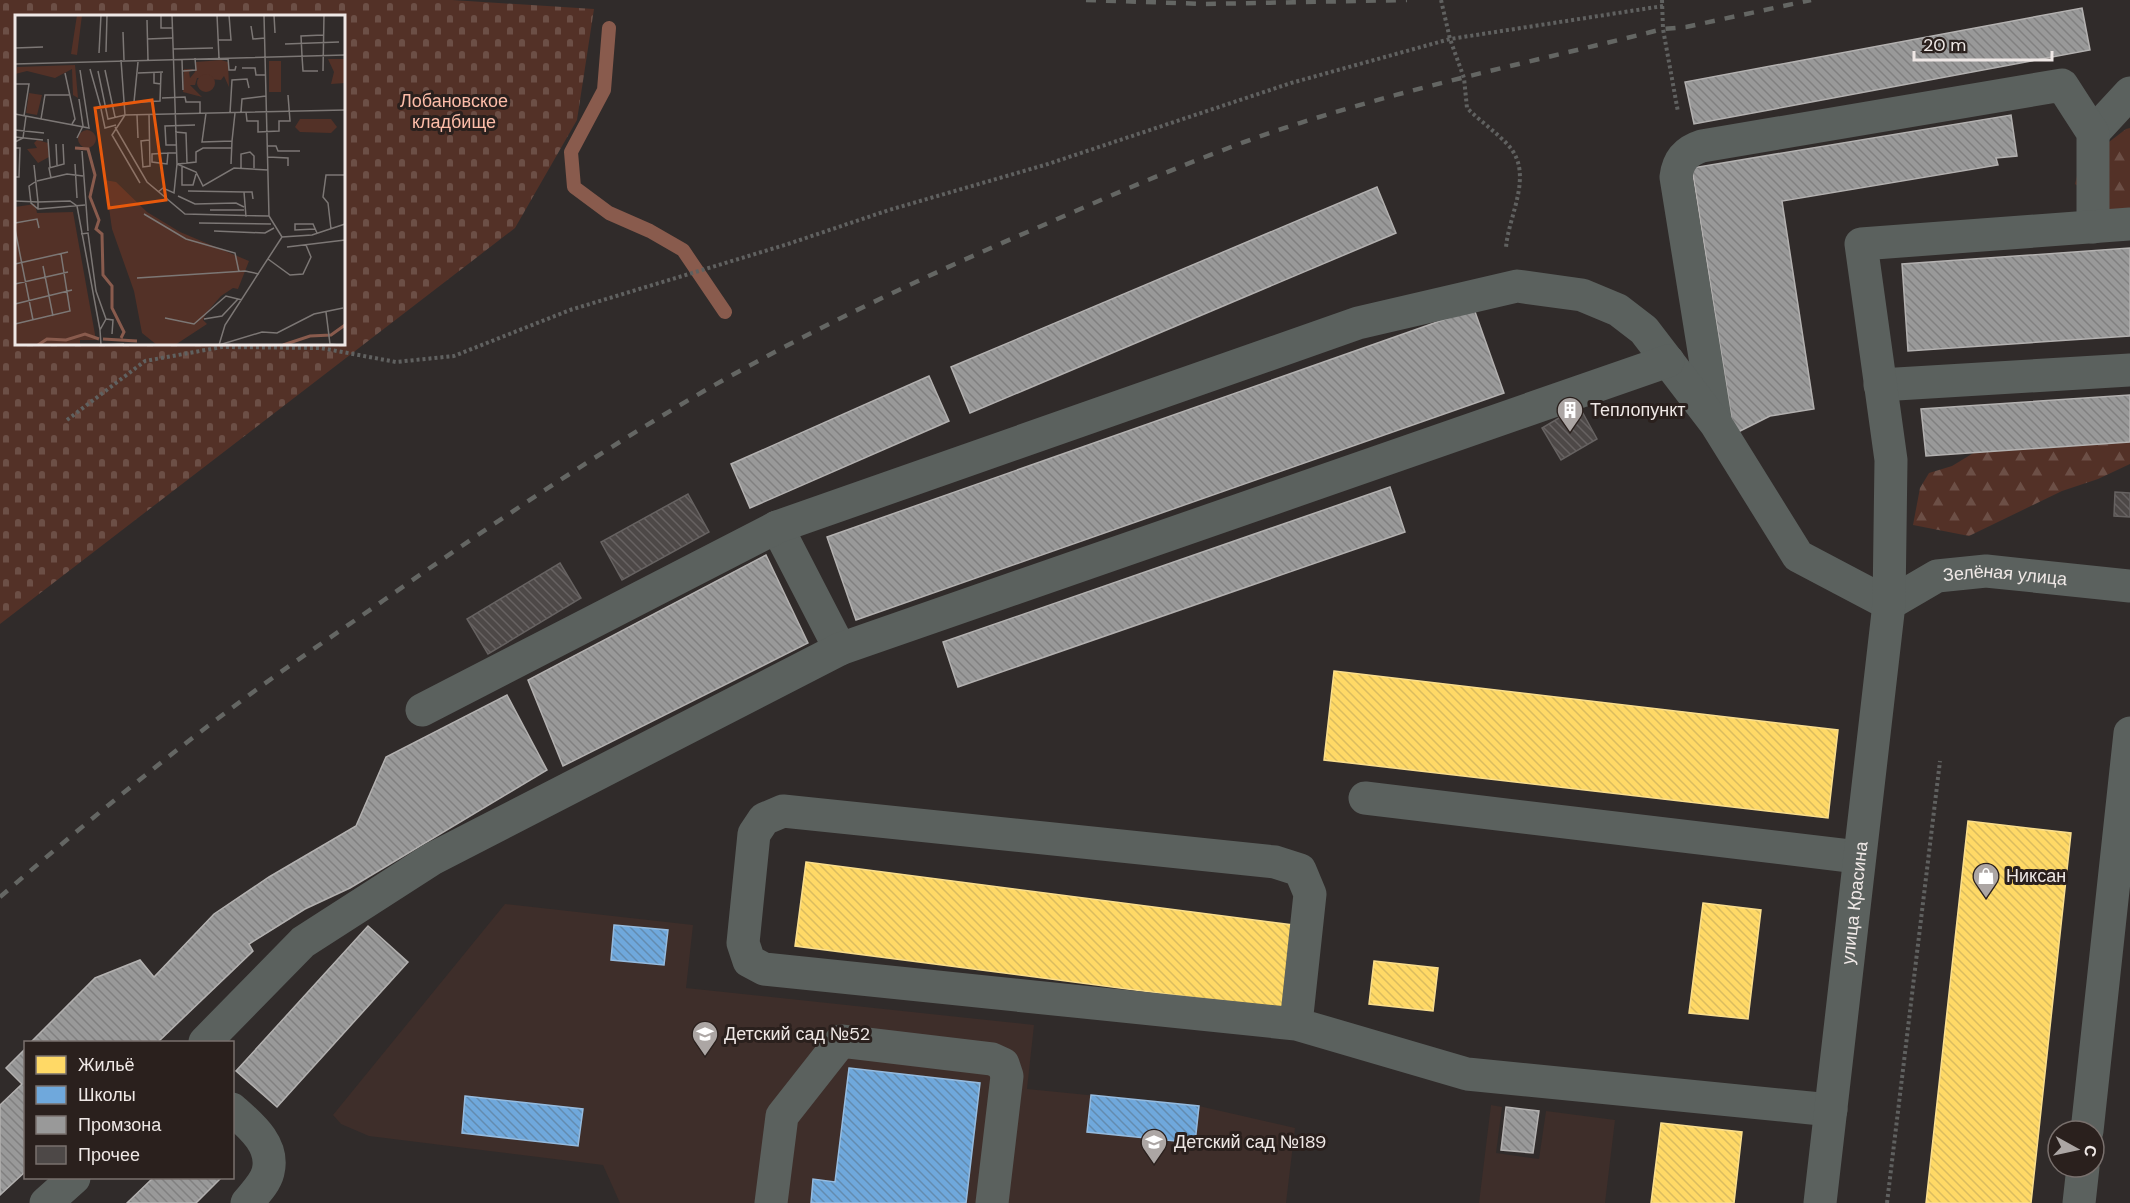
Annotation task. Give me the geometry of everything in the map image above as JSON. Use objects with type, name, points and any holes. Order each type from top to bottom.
[{"type":"street","points":[[1716,424],[1676,177],[1678,166],[1686,154],[1702,146],[2062,85],[2093,133],[2093,227],[2130,224]]},
{"type":"street","points":[[2093,133],[2130,93]]},
{"type":"street","name":"улица Красина","points":[[1820,1203],[1858,857],[1873,754],[1888,604],[1891,460],[1861,244],[2093,227]]},
{"type":"street","points":[[422,710],[777,527],[1358,322],[1517,286],[1582,295],[1618,310],[1644,330],[1716,424],[1798,556],[1888,604]]},
{"type":"street","points":[[206,1041],[303,942],[432,859],[840,649],[1668,361]]},
{"type":"street","points":[[1880,385],[2130,370]]},
{"type":"street","points":[[777,527],[840,649]]},
{"type":"street","name":"Зелёная улица","points":[[1888,604],[1937,576],[1986,571],[2130,586]]},
{"type":"street","points":[[2089,1119],[2126,821],[2130,733]]},
{"type":"street","points":[[1365,798],[1858,857]]},
{"type":"street","points":[[1296,1024],[1310,894],[1300,870],[1275,862],[783,811],[764,819],[754,834],[743,943],[749,961],[764,969],[1296,1024],[1467,1074],[1831,1110]]},
{"type":"street","points":[[771,1203],[782,1116],[841,1041],[992,1059],[1003,1064],[1007,1076],[992,1203]]},
{"type":"street","points":[[234,1111],[254,1129],[265,1145],[270,1159],[268,1173],[262,1185],[247,1203]]},
{"type":"street","points":[[46,1203],[73,1179]]},
{"type":"street","points":[[2079,1203],[2082,1179]]},
{"type":"path","points":[[1441,0],[1450,39],[1464,78],[1467,108],[1509,146],[1519,169],[1519,189],[1507,233],[1505,255],[1517,286]]},
{"type":"path","points":[[1662,0],[1663,29],[1686,154]]},
{"type":"path","points":[[67,420],[145,361],[222,347],[321,348],[396,362],[454,356],[570,310],[788,244],[889,210],[1048,164],[1291,83],[1450,39],[1663,6]]},
{"type":"path","points":[[1887,1203],[1940,761]]},
{"type":"shaded area","name":"Детский сад №52","points":[[505,904],[693,925],[686,988],[1034,1025],[1027,1089],[1199,1106],[1295,1128],[1286,1203],[620,1203],[603,1165],[369,1136],[341,1124],[333,1115]]},
{"type":"shaded area","points":[[1491,1105],[1502,1107],[1496,1153],[1539,1159],[1546,1111],[1615,1120],[1605,1203],[1479,1203]]},
{"type":"green space","name":"Лобановское кладбище","points":[[0,0],[452,0],[594,9],[577,120],[515,228],[0,624]]},
{"type":"green space","points":[[2130,128],[2130,212],[2114,213],[2075,184],[2080,164]]},
{"type":"green space","points":[[2130,432],[2130,464],[2098,479],[2062,491],[1969,536],[1913,525],[1920,488],[1929,473],[1952,466],[1980,449]]},
{"type":"building: Жильё","points":[[1334,671],[1838,730],[1828,818],[1324,760]]},
{"type":"building: Жильё","points":[[1968,821],[2071,833],[2031,1203],[1926,1203]]},
{"type":"building: Жильё","points":[[806,862],[1301,926],[1290,1010],[795,946]]},
{"type":"building: Жильё","points":[[1703,903],[1761,910],[1748,1019],[1689,1013]]},
{"type":"building: Жильё","points":[[1374,961],[1438,968],[1433,1011],[1369,1004]]},
{"type":"building: Жильё","points":[[1661,1123],[1742,1132],[1734,1203],[1651,1203]]},
{"type":"building: Школы","points":[[614,925],[668,930],[664,965],[611,960]]},
{"type":"building: Школы","name":"Детский сад №52","points":[[849,1068],[980,1083],[966,1203],[811,1203],[813,1179],[835,1182]]},
{"type":"building: Школы","points":[[1091,1095],[1199,1106],[1195,1143],[1087,1132]]},
{"type":"building: Школы","points":[[465,1096],[583,1109],[578,1146],[462,1133]]},
{"type":"building: Промзона","points":[[2082,8],[2090,50],[1694,124],[1685,82]]},
{"type":"building: Промзона","points":[[2011,115],[2017,156],[1996,158],[1998,165],[1782,201],[1814,409],[1770,416],[1734,434],[1692,168]]},
{"type":"building: Промзона","points":[[1377,187],[1396,233],[970,413],[951,367]]},
{"type":"building: Промзона","points":[[2130,248],[2130,336],[1908,351],[1902,264]]},
{"type":"building: Промзона","points":[[1474,309],[1504,393],[856,620],[827,537]]},
{"type":"building: Промзона","points":[[929,376],[949,421],[750,508],[731,464]]},
{"type":"building: Промзона","points":[[2130,395],[2130,442],[1926,456],[1921,409]]},
{"type":"building: Промзона","points":[[1390,487],[1405,532],[958,687],[943,642]]},
{"type":"building: Промзона","points":[[766,555],[808,643],[563,766],[528,680]]},
{"type":"building: Промзона","points":[[507,695],[547,770],[350,888],[305,909],[249,944],[253,951],[159,1041],[32,1041],[95,978],[140,960],[154,977],[214,914],[269,877],[356,826],[386,757]]},
{"type":"building: Промзона","points":[[368,926],[408,962],[277,1107],[236,1071]]},
{"type":"building: Промзона","points":[[24,1050],[24,1173],[0,1195],[0,1105],[22,1084],[6,1068]]},
{"type":"building: Промзона","points":[[1506,1107],[1539,1111],[1533,1153],[1501,1150]]},
{"type":"building: Промзона","points":[[152,1179],[220,1179],[196,1203],[127,1203]]},
{"type":"building: Прочее","name":"Теплопункт","points":[[1579,406],[1597,439],[1561,460],[1542,428]]},
{"type":"building: Прочее","points":[[2115,492],[2130,493],[2130,517],[2114,516]]},
{"type":"building: Прочее","points":[[688,494],[709,532],[622,580],[601,542]]},
{"type":"building: Прочее","points":[[560,563],[581,598],[488,654],[467,619]]},
{"type":"waterway","points":[[609,28],[604,90],[571,152],[574,187],[609,213],[650,231],[683,250],[725,312]]},
{"type":"railway","points":[[1086,0],[1205,4],[1407,0]]},
{"type":"railway","points":[[0,897],[193,737],[275,676],[423,573],[542,492],[663,415],[745,368],[872,303],[959,262],[1125,190],[1258,137],[1459,78],[1663,29],[1686,27],[1811,0]]},
{"type":"place","name":"Теплопункт","points":[[1570,433]]},
{"type":"place","name":"Никсан","points":[[1986,899]]},
{"type":"place","name":"Детский сад №52","points":[[705,1057]]},
{"type":"place","name":"Детский сад №189","points":[[1154,1165]]}]
